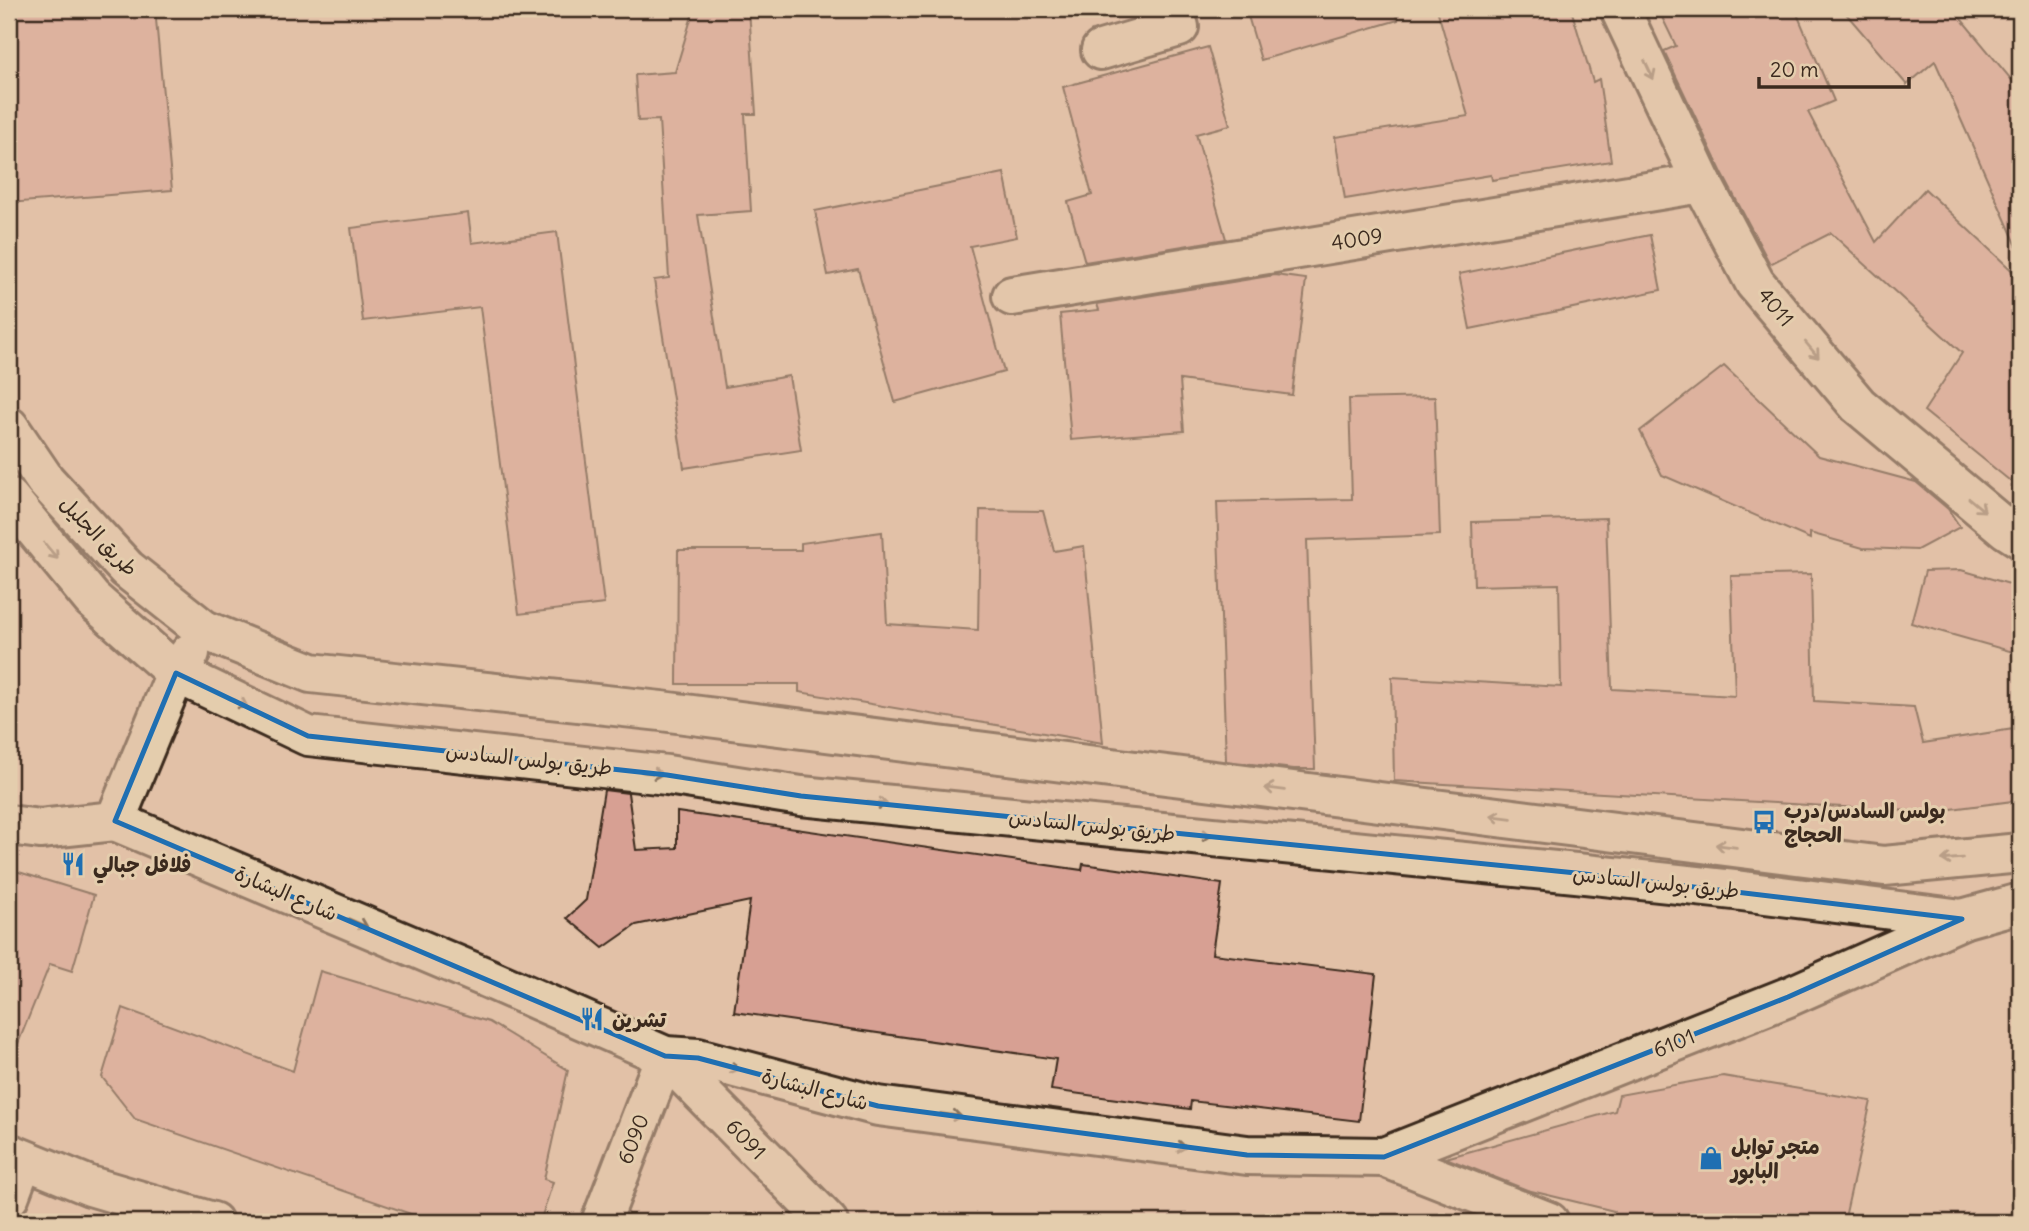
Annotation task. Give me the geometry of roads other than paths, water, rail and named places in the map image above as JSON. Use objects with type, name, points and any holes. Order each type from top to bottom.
[{"type":"street","points":[[1101,50],[1179,27],[1174,9]]},
{"type":"street","name":"4011","points":[[1620,9],[1702,183],[1755,284],[1858,405],[2020,538]]},
{"type":"street","name":"4009","points":[[1012,296],[1702,183]]},
{"type":"street","name":"طريق الجليل","points":[[9,427],[45,480],[127,569],[204,631]]},
{"type":"street","name":"طريق الجليل","points":[[9,498],[92,599],[176,673]]},
{"type":"street","points":[[9,825],[40,830],[115,821],[176,673],[204,631]]},
{"type":"street","name":"طريق بولس السادس","points":[[204,631],[311,673],[661,711],[1884,866],[2020,853]]},
{"type":"street","name":"طريق بولس السادس","points":[[176,673],[309,736],[667,775],[801,796],[1602,875],[1962,919],[2020,903]]},
{"type":"street","name":"شارع البشارة","points":[[115,821],[665,1056],[698,1058],[878,1106],[1247,1155],[1384,1157],[1549,1222]]},
{"type":"street","name":"6101","points":[[1384,1157],[1788,998],[1962,919]]},
{"type":"street","name":"6090","points":[[601,1222],[665,1056]]},
{"type":"street","name":"6091","points":[[665,1056],[828,1222]]},
{"type":"street","points":[[9,1197],[16,1156],[90,1186],[213,1222]]},
{"type":"place","name":"بولس السادس/درب الحجاج","points":[[1764,822]]},
{"type":"place","name":"فلافل جبالي","points":[[73,864]]},
{"type":"place","name":"تشرين","points":[[592,1019]]},
{"type":"place","name":"متجر توابل البابور","points":[[1711,1158]]}]
